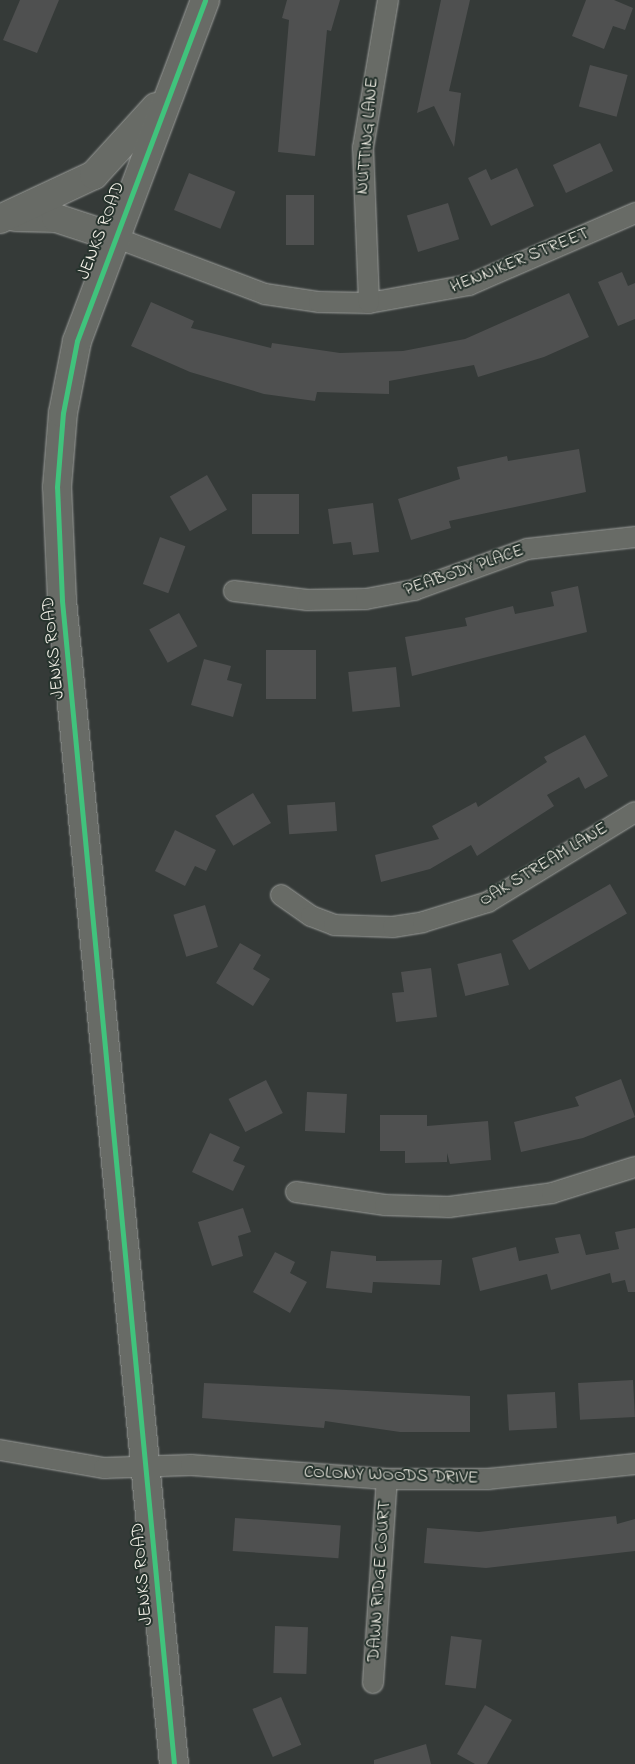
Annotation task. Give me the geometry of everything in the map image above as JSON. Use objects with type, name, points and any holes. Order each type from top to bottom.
[{"type":"street","name":"JENKS ROAD","points":[[174,1764],[57,537],[59,445],[69,373],[84,315],[205,0]]},
{"type":"street","name":"NUTTING LANE","points":[[369,303],[363,148],[388,0]]},
{"type":"street","points":[[0,219],[94,175],[170,90]]},
{"type":"street","name":"HENNIKER STREET","points":[[114,237],[265,294],[319,302],[369,303],[468,285],[635,213]]},
{"type":"street","points":[[0,219],[43,216],[114,237]]},
{"type":"street","name":"PEABODY PLACE","points":[[234,591],[307,600],[366,599],[414,590],[527,549],[635,537]]},
{"type":"street","name":"OAK STREAM LANE","points":[[281,895],[311,916],[334,925],[393,927],[423,922],[488,902],[635,812]]},
{"type":"street","points":[[296,1192],[386,1205],[465,1206],[552,1193],[635,1167]]},
{"type":"street","name":"COLONY WOODS DRIVE","points":[[0,1450],[104,1468],[191,1465],[387,1479],[488,1479],[635,1464]]},
{"type":"street","name":"DAWN RIDGE COURT","points":[[373,1683],[387,1479]]},
{"type":"building","points":[[20,0],[59,0],[37,53],[3,40]]},
{"type":"building","points":[[287,0],[340,0],[331,31],[327,30],[315,156],[278,152],[289,20],[282,18]]},
{"type":"building","points":[[441,0],[470,0],[449,91],[461,93],[454,147],[434,106],[417,113]]},
{"type":"building","points":[[586,0],[614,0],[633,8],[625,30],[613,26],[604,49],[572,36]]},
{"type":"building","points":[[590,65],[628,75],[617,117],[579,107]]},
{"type":"building","points":[[600,143],[613,171],[566,193],[553,165]]},
{"type":"building","points":[[517,168],[534,206],[491,226],[468,178],[486,169],[491,180]]},
{"type":"building","points":[[189,173],[235,192],[220,229],[174,210]]},
{"type":"building","points":[[286,195],[314,195],[314,245],[286,245]]},
{"type":"building","points":[[448,203],[459,239],[418,252],[407,216]]},
{"type":"building","points":[[622,272],[628,286],[635,283],[635,319],[618,326],[598,282]]},
{"type":"building","points":[[569,293],[589,337],[544,357],[478,377],[474,365],[389,381],[389,394],[317,392],[315,401],[264,394],[190,372],[131,346],[151,302],[194,321],[191,328],[271,348],[272,343],[340,353],[403,351],[465,339]]},
{"type":"building","points":[[579,449],[586,492],[449,521],[451,528],[411,540],[398,499],[460,479],[457,467],[507,456],[508,461]]},
{"type":"building","points":[[207,475],[227,510],[190,531],[170,497]]},
{"type":"building","points":[[252,494],[299,494],[299,534],[252,534]]},
{"type":"building","points":[[373,503],[379,552],[353,555],[351,542],[333,544],[328,509]]},
{"type":"building","points":[[160,537],[185,546],[168,593],[143,584]]},
{"type":"building","points":[[578,586],[587,632],[412,676],[405,637],[467,626],[465,618],[513,606],[515,614],[554,606],[551,592]]},
{"type":"building","points":[[179,613],[197,646],[168,663],[149,629]]},
{"type":"building","points":[[266,650],[316,650],[316,699],[266,699]]},
{"type":"building","points":[[204,659],[231,666],[227,680],[242,684],[233,717],[191,705]]},
{"type":"building","points":[[396,667],[400,707],[352,712],[348,672]]},
{"type":"building","points":[[585,735],[608,776],[585,789],[579,777],[547,795],[554,806],[477,856],[471,845],[430,869],[381,882],[375,855],[439,839],[432,826],[476,802],[478,807],[547,762],[544,757]]},
{"type":"building","points":[[253,793],[271,823],[233,846],[215,816]]},
{"type":"building","points":[[335,802],[337,831],[289,834],[287,805]]},
{"type":"building","points":[[175,830],[216,850],[206,871],[195,866],[185,886],[155,871]]},
{"type":"building","points":[[610,884],[627,913],[529,970],[512,940]]},
{"type":"building","points":[[205,905],[218,947],[186,957],[173,915]]},
{"type":"building","points":[[240,943],[261,955],[253,969],[270,979],[253,1006],[216,983]]},
{"type":"building","points":[[501,953],[509,985],[465,996],[457,964]]},
{"type":"building","points":[[431,968],[437,1017],[396,1022],[392,993],[404,992],[401,972]]},
{"type":"building","points":[[621,1079],[635,1117],[583,1138],[521,1152],[514,1122],[579,1106],[575,1097]]},
{"type":"building","points":[[266,1080],[283,1113],[245,1132],[229,1099]]},
{"type":"building","points":[[307,1092],[347,1094],[345,1133],[305,1131]]},
{"type":"building","points":[[380,1115],[427,1115],[427,1126],[488,1121],[491,1160],[450,1164],[447,1153],[447,1162],[405,1163],[405,1151],[380,1151]]},
{"type":"building","points":[[210,1133],[240,1147],[233,1161],[245,1166],[233,1191],[192,1172]]},
{"type":"building","points":[[243,1208],[251,1232],[238,1236],[243,1256],[212,1266],[198,1222]]},
{"type":"building","points":[[635,1228],[635,1292],[628,1292],[625,1280],[612,1283],[610,1273],[551,1290],[547,1274],[480,1291],[472,1258],[516,1247],[519,1261],[559,1253],[555,1238],[580,1234],[586,1255],[619,1249],[615,1232]]},
{"type":"building","points":[[331,1251],[376,1256],[376,1261],[442,1260],[440,1285],[373,1282],[372,1293],[326,1288]]},
{"type":"building","points":[[275,1252],[295,1262],[290,1273],[307,1282],[290,1313],[253,1292]]},
{"type":"building","points":[[633,1380],[635,1417],[580,1420],[578,1383]]},
{"type":"building","points":[[204,1383],[470,1396],[470,1432],[400,1432],[325,1421],[324,1428],[202,1418]]},
{"type":"building","points":[[555,1392],[557,1428],[509,1430],[507,1395]]},
{"type":"building","points":[[616,1516],[617,1524],[635,1519],[635,1551],[486,1568],[424,1563],[427,1528],[479,1532]]},
{"type":"building","points":[[235,1518],[341,1525],[338,1558],[233,1551]]},
{"type":"building","points":[[275,1626],[308,1627],[306,1674],[273,1673]]},
{"type":"building","points":[[451,1636],[482,1640],[476,1688],[445,1685]]},
{"type":"building","points":[[281,1697],[301,1745],[273,1757],[252,1709]]},
{"type":"building","points":[[485,1705],[512,1720],[487,1764],[475,1764],[457,1754]]},
{"type":"building","points":[[426,1744],[431,1764],[374,1764],[374,1760]]},
{"type":"cycle path","points":[[174,1764],[62,600],[57,487],[63,413],[77,341],[205,0]]}]
